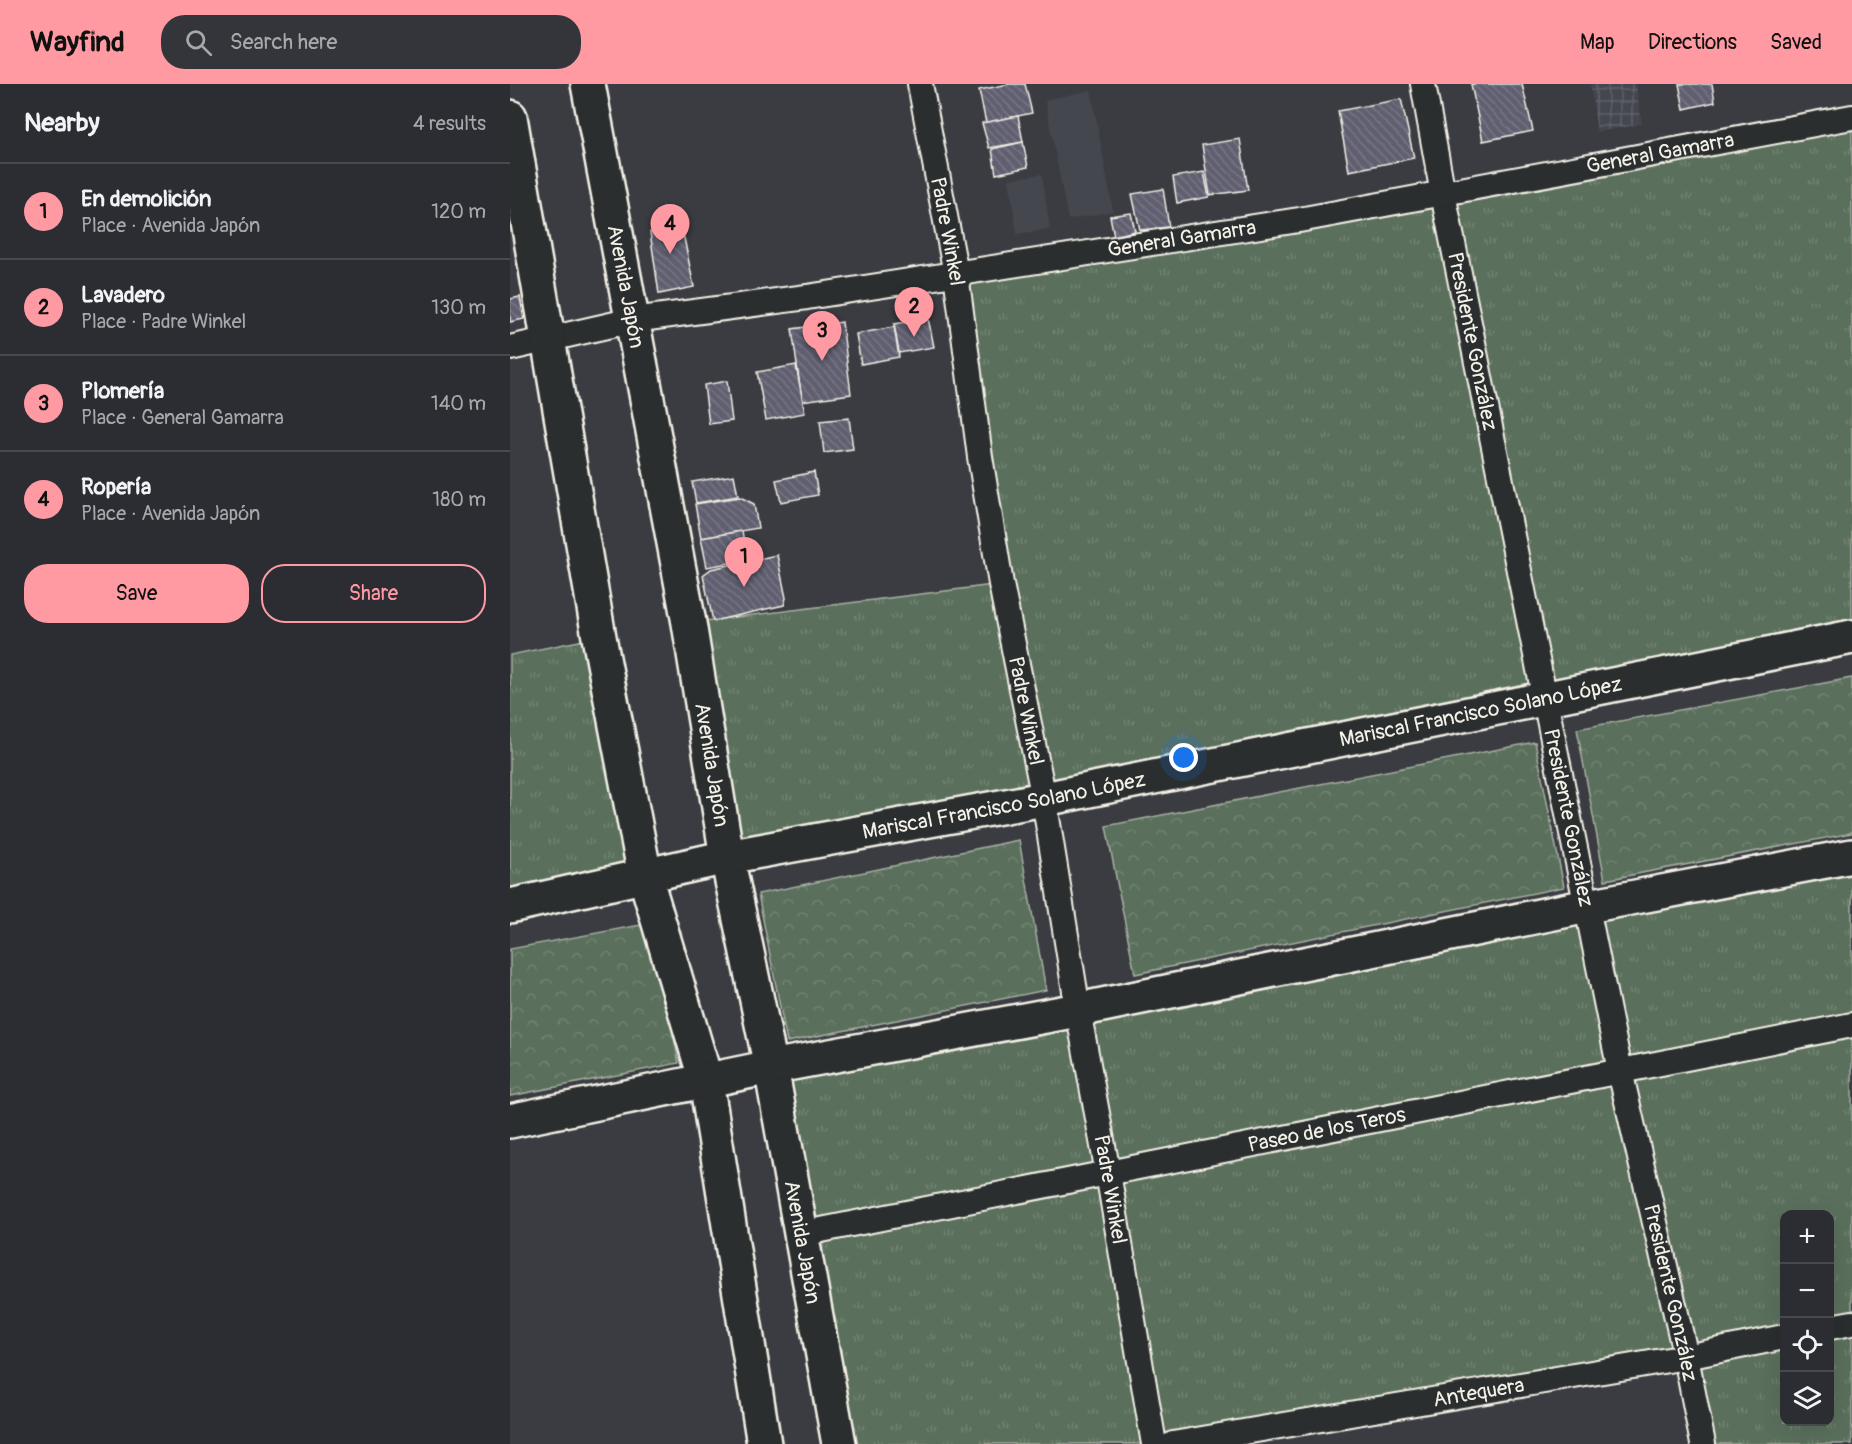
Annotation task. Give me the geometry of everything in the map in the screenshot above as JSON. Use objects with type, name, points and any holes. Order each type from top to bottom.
[{"type":"main road","name":"Avenida Japón","points":[[588,84],[688,623],[727,856],[771,1067],[838,1444]]},
{"type":"main road","points":[[510,117],[599,637],[645,876],[706,1082],[764,1444]]},
{"type":"main road","name":"Mariscal Francisco Solano López","points":[[510,906],[727,856],[1044,799],[1852,637]]},
{"type":"main road","points":[[510,1121],[771,1067],[1078,1010],[1588,906],[1852,856]]},
{"type":"street","name":"Padre Winkel","points":[[920,84],[956,274],[980,457],[1001,584],[1044,799],[1078,1010],[1154,1444]]},
{"type":"street","name":"Presidente González","points":[[1423,84],[1443,194],[1620,1071],[1686,1357],[1703,1444]]},
{"type":"street","name":"General Gamarra","points":[[510,348],[633,320],[807,297],[1287,222],[1852,117]]},
{"type":"street","name":"Paseo de los Teros","points":[[801,1234],[1852,1025]]},
{"type":"street","points":[[1834,1326],[1852,1323]]},
{"type":"street","name":"Antequera","points":[[1173,1444],[1686,1357],[1780,1338]]},
{"type":"shaded area","points":[[1590,84],[1636,84],[1642,124],[1597,132]]},
{"type":"shaded area","points":[[1091,90],[1113,211],[1068,220],[1045,100]]},
{"type":"shaded area","points":[[1042,174],[1050,229],[1017,234],[1009,179]]},
{"type":"green space","points":[[1852,117],[1852,637],[727,857],[689,623],[1001,584],[956,274]]},
{"type":"green space","points":[[599,637],[645,876],[510,906],[510,655]]},
{"type":"green space","points":[[1852,678],[1852,833],[1605,880],[1577,729]]},
{"type":"green space","points":[[1535,742],[1564,887],[1135,974],[1106,826]]},
{"type":"green space","points":[[1019,840],[1046,990],[787,1042],[758,894]]},
{"type":"green space","points":[[1852,856],[1852,1444],[1703,1444],[1686,1357],[1173,1444],[839,1444],[771,1067]]},
{"type":"green space","points":[[651,923],[679,1063],[510,1096],[510,949]]},
{"type":"building","points":[[1009,84],[1025,84],[1032,113],[986,123],[979,90]]},
{"type":"building","points":[[1471,84],[1522,84],[1533,131],[1483,141]]},
{"type":"building","points":[[1679,84],[1712,84],[1715,102],[1684,109]]},
{"type":"building","points":[[1401,99],[1414,158],[1349,171],[1338,111]]},
{"type":"building","points":[[1018,116],[1023,142],[989,148],[982,123]]},
{"type":"building","points":[[1240,139],[1248,190],[1210,195],[1202,145]]},
{"type":"building","points":[[1023,142],[1028,167],[996,174],[992,149]]},
{"type":"building","points":[[1204,172],[1209,197],[1177,203],[1173,177]]},
{"type":"building","points":[[1163,189],[1169,227],[1140,230],[1132,194]]},
{"type":"building","points":[[1131,213],[1135,231],[1114,236],[1110,216]]},
{"type":"building","points":[[682,228],[694,287],[659,294],[650,232],[657,234]]},
{"type":"building","points":[[520,297],[524,319],[510,322],[510,299]]},
{"type":"building","points":[[928,318],[934,347],[899,353],[894,324]]},
{"type":"building","points":[[842,322],[851,394],[802,401],[792,329]]},
{"type":"building","points":[[894,327],[899,357],[861,364],[856,334]]},
{"type":"building","points":[[796,365],[805,413],[766,420],[757,372]]},
{"type":"building","points":[[727,381],[732,421],[709,424],[704,385]]},
{"type":"building","points":[[849,418],[853,449],[824,453],[820,421]]},
{"type":"building","points":[[814,472],[818,495],[781,502],[776,480]]},
{"type":"building","points":[[734,475],[738,496],[696,503],[692,482]]},
{"type":"building","points":[[740,497],[754,504],[758,528],[701,538],[695,504]]},
{"type":"building","points":[[742,531],[747,560],[707,567],[701,538]]},
{"type":"building","points":[[777,555],[786,598],[784,605],[713,621],[703,575],[711,569]]},
{"type":"place","name":"Ropería","points":[[670,254]]},
{"type":"place","name":"Lavadero","points":[[914,337]]},
{"type":"place","name":"Plomería","points":[[822,361]]},
{"type":"place","name":"En demolición","points":[[744,587]]}]
